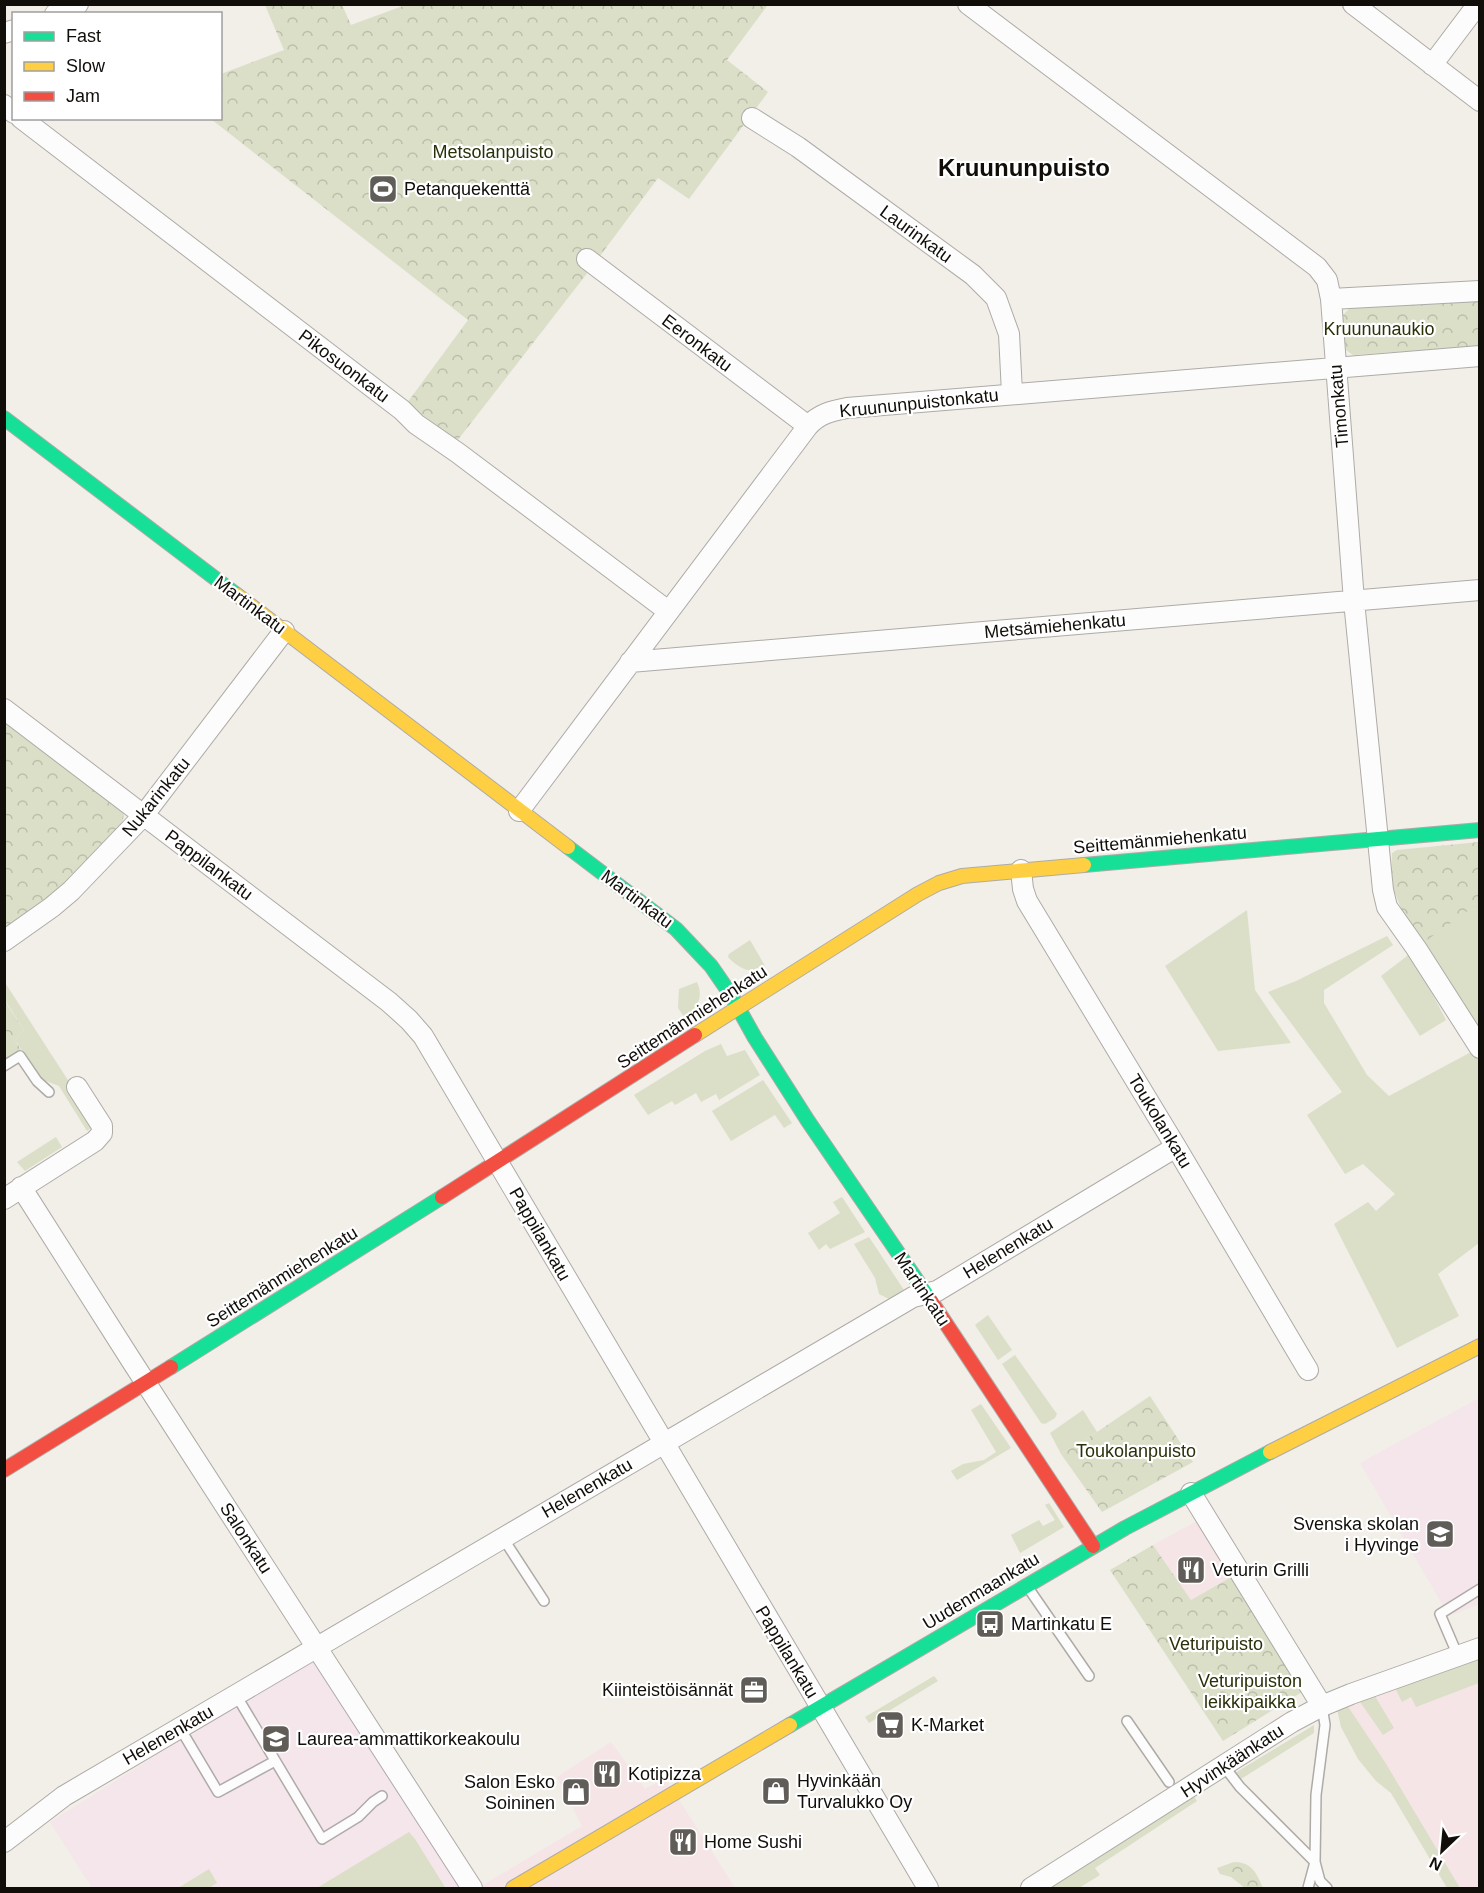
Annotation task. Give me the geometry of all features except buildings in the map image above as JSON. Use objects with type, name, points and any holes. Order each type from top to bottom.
[{"type":"street","points":[[60,12],[78,4]]},
{"type":"street","name":"Timonkatu","points":[[968,4],[1317,267],[1327,280],[1331,300],[1354,601],[1383,890],[1387,907],[1416,948],[1479,1048]]},
{"type":"street","points":[[1353,4],[1479,101]]},
{"type":"street","points":[[1432,65],[1478,4]]},
{"type":"street","name":"Laurinkatu","points":[[752,118],[798,147],[973,275],[996,298],[1008,334],[1012,393]]},
{"type":"street","name":"Pikosuonkatu","points":[[24,120],[402,410],[416,424],[668,611]]},
{"type":"street","name":"Eeronkatu","points":[[587,259],[808,426]]},
{"type":"street","points":[[1331,300],[1479,291]]},
{"type":"street","name":"Kruununpuistonkatu","points":[[519,811],[808,426],[815,418],[826,412],[847,408],[1012,393],[1479,356]]},
{"type":"street","name":"Martinkatu","points":[[4,418],[676,929],[711,966],[808,1120],[1093,1546]]},
{"type":"street","name":"Metsämiehenkatu","points":[[630,662],[1479,590]]},
{"type":"street","name":"Nukarinkatu","points":[[4,941],[52,907],[70,891],[143,816],[284,631]]},
{"type":"street","name":"Pappilankatu","points":[[4,709],[389,1002],[423,1036],[928,1888]]},
{"type":"street","name":"Seittemänmiehenkatu","points":[[4,1470],[498,1162],[918,894],[939,884],[962,876],[1021,870],[1479,830]]},
{"type":"street","name":"Toukolankatu","points":[[1021,870],[1027,901],[1308,1370]]},
{"type":"street","points":[[4,1199],[95,1141],[102,1133],[102,1126],[77,1087]]},
{"type":"street","name":"Helenenkatu","points":[[4,1842],[64,1796],[913,1297],[937,1291],[1176,1147]]},
{"type":"street","name":"Salonkatu","points":[[21,1187],[472,1888]]},
{"type":"street","name":"Uudenmaankatu","points":[[513,1888],[1093,1546],[1277,1448],[1479,1346]]},
{"type":"street","points":[[1191,1493],[1322,1706]]},
{"type":"street","name":"Hyvinkäänkatu","points":[[1031,1888],[1292,1722],[1322,1706],[1479,1648]]},
{"type":"lane","points":[[4,1066],[20,1056],[37,1081],[49,1092]]},
{"type":"lane","points":[[503,1538],[544,1601]]},
{"type":"lane","points":[[1026,1586],[1089,1676]]},
{"type":"lane","points":[[1458,1656],[1440,1614],[1479,1589]]},
{"type":"lane","points":[[236,1695],[322,1839],[358,1818],[382,1796]]},
{"type":"lane","points":[[1308,1888],[1315,1862],[1316,1795],[1325,1725],[1322,1706]]},
{"type":"lane","points":[[1127,1720],[1169,1782]]},
{"type":"lane","points":[[180,1728],[218,1792],[276,1761]]},
{"type":"lane","points":[[1225,1765],[1240,1787],[1315,1862],[1320,1881],[1327,1888]]},
{"type":"shaded area","name":"Svenska skolan i Hyvinge","points":[[1479,1398],[1479,1604],[1449,1616],[1360,1463]]},
{"type":"shaded area","points":[[1197,1521],[1231,1577],[1191,1600],[1153,1545]]},
{"type":"shaded area","name":"Laurea-ammattikorkeakoulu","points":[[315,1656],[467,1888],[92,1888],[50,1822]]},
{"type":"shaded area","points":[[1479,1659],[1479,1888],[1460,1888],[1385,1762],[1347,1705]]},
{"type":"shaded area","points":[[611,1742],[645,1789],[665,1778],[735,1888],[478,1888],[582,1826],[557,1777]]},
{"type":"green space","name":"Metsolanpuisto","points":[[408,4],[767,6],[727,60],[768,92],[689,199],[658,178],[457,441],[407,403],[468,320],[212,120],[222,120],[222,74],[284,50],[265,5],[342,5],[351,25]]},
{"type":"green space","name":"Kruununaukio","points":[[1479,299],[1479,346],[1353,355],[1346,350],[1342,316],[1350,308]]},
{"type":"green space","points":[[4,721],[124,814],[122,825],[60,890],[4,931]]},
{"type":"green space","points":[[1479,842],[1479,909],[1469,910],[1423,943],[1402,911],[1391,883],[1392,853],[1397,850]]},
{"type":"green space","points":[[1479,906],[1479,1030],[1405,916],[1476,909]]},
{"type":"green space","points":[[1247,910],[1255,990],[1291,1043],[1218,1051],[1165,966]]},
{"type":"green space","points":[[1387,936],[1393,945],[1324,990],[1324,1003],[1367,1075],[1389,1096],[1473,1051],[1479,1061],[1479,1243],[1438,1274],[1459,1316],[1397,1348],[1334,1224],[1368,1202],[1376,1211],[1395,1194],[1363,1164],[1345,1174],[1307,1115],[1342,1092],[1268,992],[1296,981]]},
{"type":"green space","points":[[750,940],[765,966],[760,969],[745,969],[728,957]]},
{"type":"green space","points":[[1411,953],[1446,1020],[1420,1036],[1381,976]]},
{"type":"green space","points":[[4,981],[73,1088],[79,1108],[91,1128],[87,1131],[59,1086],[41,1079],[15,1040],[24,1030],[5,1000]]},
{"type":"green space","points":[[697,982],[700,993],[698,1002],[685,1018],[678,1008],[679,989]]},
{"type":"green space","points":[[4,1000],[24,1030],[15,1040],[21,1050],[5,1061]]},
{"type":"green space","points":[[721,1044],[727,1056],[745,1050],[760,1075],[719,1100],[716,1094],[701,1102],[696,1093],[675,1105],[672,1101],[648,1115],[634,1095],[705,1051]]},
{"type":"green space","points":[[763,1080],[792,1123],[784,1128],[775,1115],[731,1141],[712,1111]]},
{"type":"green space","points":[[56,1137],[62,1147],[25,1171],[17,1162]]},
{"type":"green space","points":[[842,1197],[865,1232],[830,1249],[826,1244],[819,1250],[808,1233],[840,1213],[833,1202]]},
{"type":"green space","points":[[869,1237],[904,1290],[889,1299],[879,1294],[875,1278],[854,1244]]},
{"type":"green space","points":[[988,1315],[1012,1350],[998,1360],[975,1325]]},
{"type":"green space","points":[[1015,1355],[1057,1414],[1045,1424],[1041,1423],[1002,1364]]},
{"type":"green space","name":"Toukolanpuisto","points":[[1150,1396],[1193,1462],[1102,1512],[1061,1454]]},
{"type":"green space","points":[[981,1404],[1011,1448],[957,1480],[951,1471],[963,1464],[984,1460],[996,1452],[971,1410]]},
{"type":"green space","points":[[1083,1410],[1097,1432],[1061,1454],[1050,1433]]},
{"type":"green space","points":[[1049,1503],[1064,1527],[1020,1553],[1011,1535],[1039,1520],[1043,1526],[1055,1520],[1045,1505]]},
{"type":"green space","name":"Veturipuisto","points":[[1153,1545],[1191,1600],[1231,1577],[1302,1692],[1223,1741],[1110,1570]]},
{"type":"green space","points":[[1479,1659],[1479,1683],[1416,1707],[1411,1697],[1402,1702],[1395,1688]]},
{"type":"green space","points":[[934,1676],[938,1681],[869,1723],[865,1717]]},
{"type":"green space","points":[[1375,1696],[1394,1728],[1383,1735],[1360,1702]]},
{"type":"green space","points":[[1347,1705],[1385,1762],[1460,1888],[1447,1888],[1391,1793],[1376,1781],[1358,1759],[1341,1727],[1337,1709]]},
{"type":"green space","points":[[1314,1725],[1314,1733],[1241,1779],[1235,1773]]},
{"type":"green space","points":[[1193,1795],[1197,1801],[1095,1868],[1100,1875],[1079,1888],[1048,1888]]},
{"type":"green space","points":[[409,1832],[445,1888],[317,1888]]},
{"type":"green space","points":[[1234,1862],[1250,1867],[1263,1888],[1245,1888],[1231,1877],[1220,1874],[1217,1868]]},
{"type":"green space","points":[[209,1869],[217,1883],[209,1888],[178,1888]]},
{"type":"traffic: fast","points":[[4,418],[237,595]]},
{"type":"traffic: fast","points":[[1084,865],[1480,830]]},
{"type":"traffic: fast","points":[[568,847],[676,929],[711,966],[808,1121],[931,1301]]},
{"type":"traffic: fast","points":[[171,1367],[442,1197]]},
{"type":"traffic: fast","points":[[790,1725],[1125,1528],[1270,1452]]},
{"type":"traffic: slow","points":[[237,595],[568,847]]},
{"type":"traffic: slow","points":[[695,1035],[939,883],[962,876],[1084,865]]},
{"type":"traffic: slow","points":[[1270,1452],[1480,1346]]},
{"type":"traffic: slow","points":[[513,1888],[790,1725]]},
{"type":"traffic: jam","points":[[442,1197],[695,1035]]},
{"type":"traffic: jam","points":[[931,1301],[1093,1546]]},
{"type":"traffic: jam","points":[[4,1470],[171,1367]]},
{"type":"place","name":"Petanquekenttä","points":[[383,189]]},
{"type":"place","name":"Svenska skolan i Hyvinge","points":[[1440,1534]]},
{"type":"place","name":"Veturin Grilli","points":[[1191,1570]]},
{"type":"place","name":"Martinkatu E","points":[[990,1624]]},
{"type":"place","name":"Kiinteistöisännät","points":[[754,1690]]},
{"type":"place","name":"K-Market","points":[[890,1725]]},
{"type":"place","name":"Laurea-ammattikorkeakoulu","points":[[276,1739]]},
{"type":"place","name":"Kotipizza","points":[[607,1774]]},
{"type":"place","name":"Hyvinkään Turvalukko Oy","points":[[776,1791]]},
{"type":"place","name":"Salon Esko Soininen","points":[[576,1792]]},
{"type":"place","name":"Home Sushi","points":[[683,1842]]},
{"type":"district","name":"Kruununpuisto","points":[[1024,167]]},
{"type":"park label","name":"Veturipuiston leikkipaikka","points":[[1250,1691]]}]
